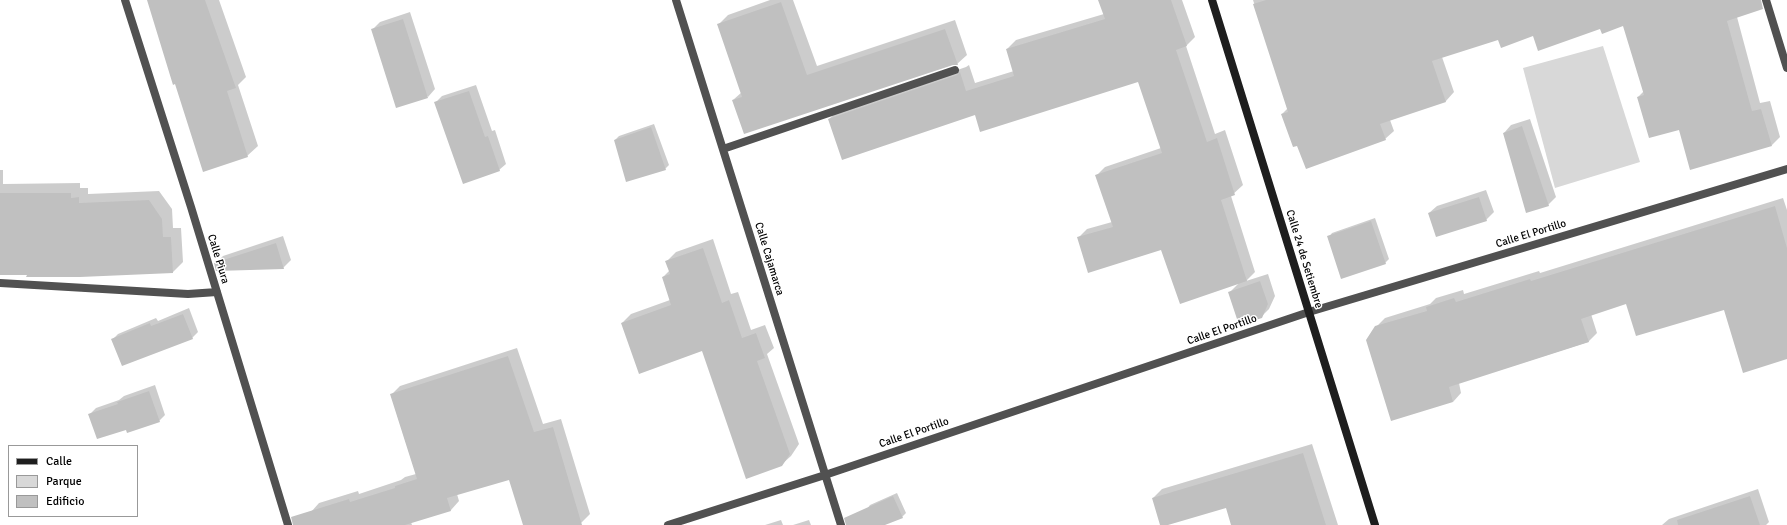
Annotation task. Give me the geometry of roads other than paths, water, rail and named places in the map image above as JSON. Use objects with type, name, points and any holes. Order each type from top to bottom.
[{"type":"street","name":"Calle Piura","points":[[125,0],[217,292],[288,525]]},
{"type":"street","name":"Calle Cajamarca","points":[[676,0],[841,525]]},
{"type":"street","name":"Calle 24 de Setiembre","points":[[1212,0],[1375,525]]},
{"type":"street","points":[[1766,0],[1787,68]]},
{"type":"street","points":[[723,149],[955,70]]},
{"type":"street","name":"Calle El Portillo","points":[[668,525],[825,475],[1309,312],[1787,169]]},
{"type":"street","points":[[0,283],[188,294],[217,292]]}]
